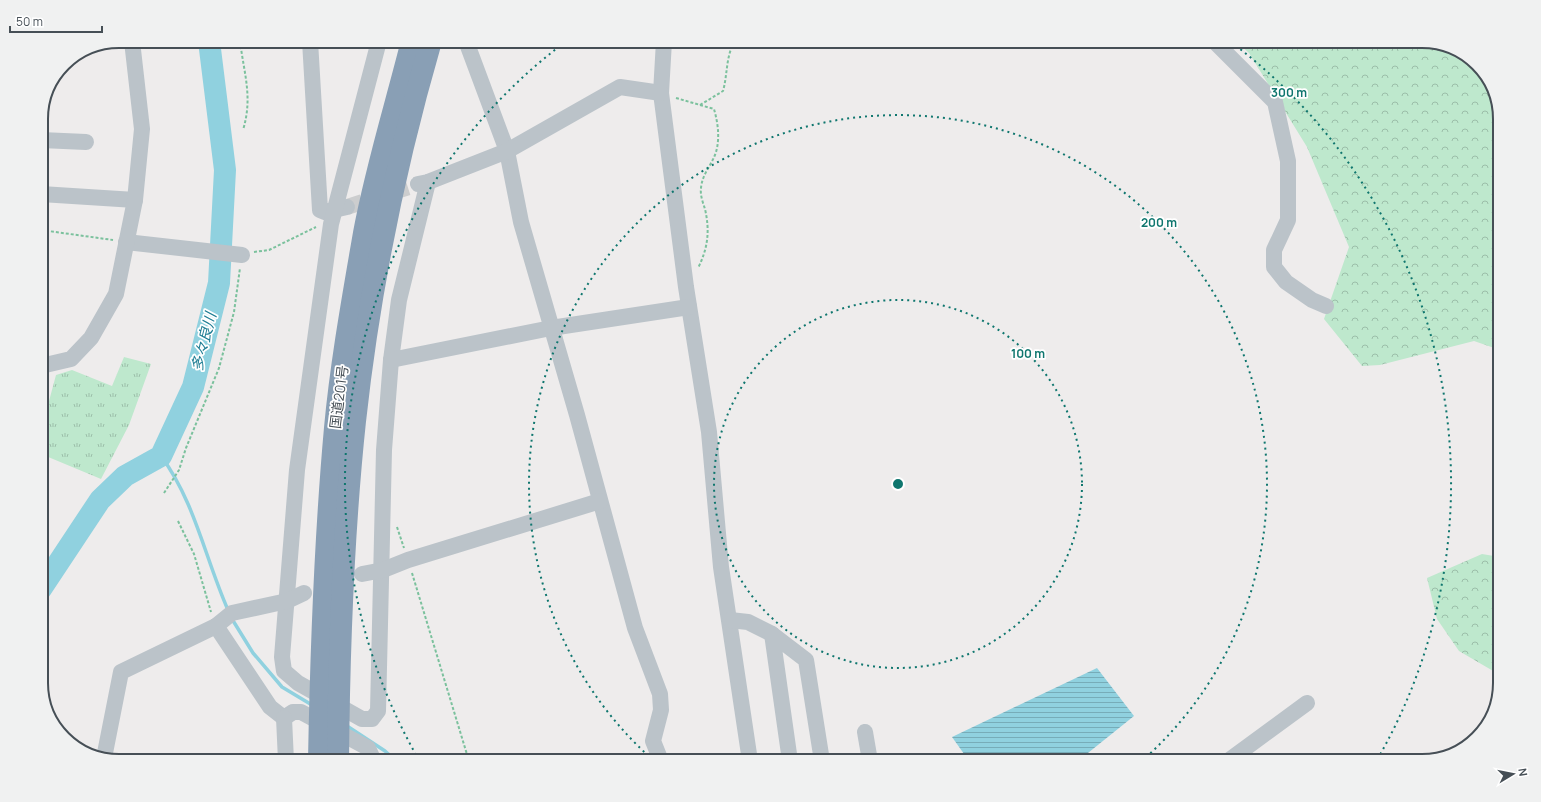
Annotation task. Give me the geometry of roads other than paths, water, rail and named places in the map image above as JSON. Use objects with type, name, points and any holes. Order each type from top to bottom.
[{"type":"highway","name":"国道201号","points":[[338,754],[338,738],[330,695],[326,541],[335,427],[347,339],[368,216],[386,134],[410,48]]},
{"type":"highway","name":"国道201号","points":[[319,754],[320,724],[330,695],[355,420],[367,331],[394,190],[429,48]]},
{"type":"street","points":[[48,364],[71,359],[91,338],[116,294],[135,200],[142,129],[133,48]]},
{"type":"street","points":[[310,48],[320,210],[337,214]]},
{"type":"street","points":[[377,48],[337,214],[297,470],[282,657],[284,671],[298,683],[362,719],[372,719],[378,712],[383,570],[383,464],[391,360],[399,300],[423,183],[506,151],[620,87],[661,93]]},
{"type":"street","points":[[469,48],[506,151],[521,222],[635,628],[660,694],[662,710],[653,741],[658,754]]},
{"type":"street","points":[[664,48],[661,93],[686,287],[709,432],[721,567],[749,754]]},
{"type":"street","points":[[1221,48],[1275,102],[1287,154],[1288,220],[1274,250],[1274,267],[1286,282],[1312,300],[1326,306]]},
{"type":"street","points":[[48,140],[86,142]]},
{"type":"street","points":[[48,194],[135,200]]},
{"type":"street","points":[[126,242],[242,255]]},
{"type":"street","points":[[391,360],[551,328],[689,307]]},
{"type":"street","points":[[362,574],[383,570],[408,560],[600,501]]},
{"type":"street","points":[[105,753],[121,672],[222,621],[287,601],[304,593]]},
{"type":"street","points":[[730,620],[748,622],[772,634],[806,660],[821,754]]},
{"type":"street","points":[[222,621],[270,708],[284,718]]},
{"type":"street","points":[[772,634],[789,754]]},
{"type":"street","points":[[1238,754],[1307,703]]},
{"type":"street","points":[[284,718],[293,712],[301,712],[368,748],[371,754]]},
{"type":"street","points":[[284,718],[286,754]]},
{"type":"street","points":[[865,732],[869,754]]},
{"type":"water","points":[[1097,668],[1134,716],[1087,754],[964,754],[952,737]]},
{"type":"waterway","name":"多々良川","points":[[48,578],[100,500],[125,476],[161,456],[193,387],[219,283],[225,170],[210,48]]},
{"type":"waterway","points":[[161,456],[183,492],[228,610]]},
{"type":"waterway","points":[[232,619],[253,653],[282,687],[312,705]]},
{"type":"waterway","points":[[347,726],[388,754]]},
{"type":"tunnel","points":[[347,207],[418,184]]}]
